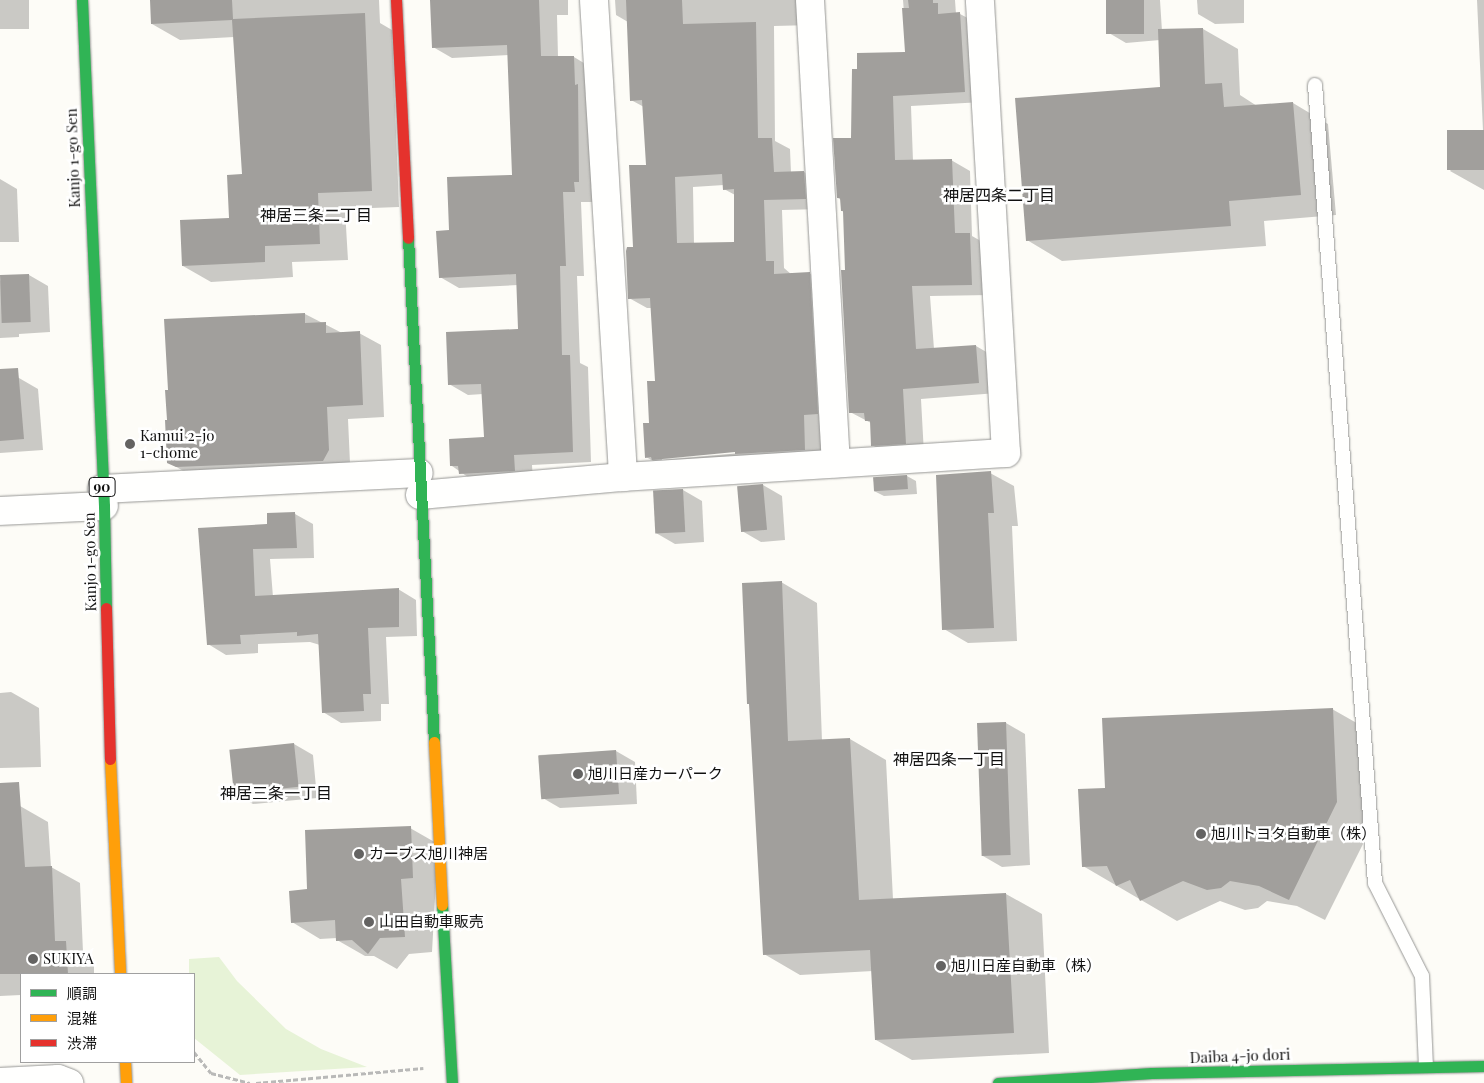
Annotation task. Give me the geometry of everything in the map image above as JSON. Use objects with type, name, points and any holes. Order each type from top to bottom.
[{"type":"main road","name":"Kanjo 1-go Sen","points":[[82,0],[103,497],[106,698],[120,973]]},
{"type":"main road","points":[[396,0],[419,484],[452,1083]]},
{"type":"main road","points":[[125,1063],[126,1083]]},
{"type":"main road","name":"Daiba 4-jo dori","points":[[998,1083],[1152,1073],[1442,1072],[1484,1066]]},
{"type":"street","points":[[594,0],[623,477]]},
{"type":"street","points":[[810,0],[836,463]]},
{"type":"street","points":[[0,511],[103,497],[623,477],[1006,453],[980,0]]},
{"type":"street","points":[[0,1082],[58,1080],[69,1083]]},
{"type":"lane","points":[[1315,85],[1375,883],[1422,976],[1442,1072]]},
{"type":"path","points":[[195,1053],[211,1072],[250,1083]]},
{"type":"path","points":[[256,1083],[451,1066]]},
{"type":"green space","points":[[219,957],[237,981],[286,1029],[321,1049],[367,1067],[240,1075],[195,1039],[195,973],[189,973],[189,959]]},
{"type":"building","points":[[150,0],[232,0],[233,19],[365,13],[372,191],[318,193],[320,244],[265,246],[265,262],[182,266],[180,220],[229,218],[227,175],[242,174],[232,20],[151,24]]},
{"type":"building","points":[[430,0],[539,0],[541,56],[574,56],[575,85],[578,84],[579,182],[574,182],[575,192],[563,192],[566,266],[560,266],[562,355],[570,355],[573,452],[514,455],[515,471],[459,474],[458,466],[450,466],[449,439],[484,437],[481,384],[448,385],[446,332],[518,329],[516,274],[439,278],[436,231],[449,230],[447,177],[512,175],[507,45],[432,48]]},
{"type":"building","points":[[626,0],[682,0],[683,24],[756,22],[758,138],[772,138],[774,172],[804,171],[806,199],[764,200],[766,261],[774,261],[774,274],[810,272],[818,414],[804,415],[805,450],[735,454],[735,452],[652,460],[651,457],[645,458],[643,423],[649,423],[647,381],[655,381],[650,298],[628,299],[626,251],[627,247],[633,247],[629,165],[646,165],[642,100],[630,101]],"holes":[[[722,174],[723,190],[734,189],[734,242],[677,243],[675,177]]]},
{"type":"building","points":[[908,0],[933,0],[933,3],[938,3],[938,14],[960,12],[965,92],[893,96],[895,160],[952,159],[955,233],[970,233],[972,285],[912,286],[916,349],[976,345],[979,383],[903,389],[906,444],[871,446],[870,421],[865,421],[864,413],[849,413],[841,270],[845,270],[843,211],[841,211],[840,198],[837,198],[833,138],[851,138],[852,69],[857,69],[857,53],[905,52],[902,8],[909,8]]},
{"type":"building","points":[[1106,0],[1144,0],[1144,34],[1106,34]]},
{"type":"building","points":[[1203,28],[1205,84],[1222,83],[1224,107],[1293,102],[1301,195],[1229,201],[1231,226],[1026,241],[1015,98],[1160,87],[1158,29]]},
{"type":"building","points":[[1447,130],[1484,130],[1484,170],[1447,170]]},
{"type":"building","points":[[29,274],[31,322],[2,323],[0,275]]},
{"type":"building","points":[[305,313],[305,323],[326,322],[326,333],[360,331],[363,405],[327,407],[329,450],[323,461],[176,467],[167,463],[165,390],[168,390],[164,319]]},
{"type":"building","points":[[18,368],[24,439],[0,441],[0,369]]},
{"type":"building","points":[[991,471],[994,513],[988,513],[994,628],[942,630],[936,475]]},
{"type":"building","points":[[907,475],[908,489],[874,491],[873,477]]},
{"type":"building","points":[[763,484],[767,530],[741,532],[737,486]]},
{"type":"building","points":[[683,489],[685,532],[655,534],[653,491]]},
{"type":"building","points":[[295,512],[297,548],[253,549],[255,596],[399,588],[399,627],[368,628],[371,694],[363,694],[364,711],[322,713],[318,634],[297,636],[297,632],[240,635],[241,644],[207,645],[198,528],[267,524],[267,513]]},
{"type":"building","points":[[782,581],[788,741],[850,738],[859,900],[1006,893],[1014,1033],[875,1040],[870,950],[763,955],[749,704],[747,704],[742,583]]},
{"type":"building","name":"旭川トヨタ自動車（株）","points":[[1333,708],[1337,802],[1289,900],[1259,886],[1230,881],[1221,888],[1207,890],[1183,881],[1140,901],[1130,880],[1116,886],[1107,866],[1082,867],[1078,789],[1105,788],[1102,718]]},
{"type":"building","points":[[1006,722],[1011,855],[982,856],[977,723]]},
{"type":"building","points":[[294,743],[299,787],[234,794],[229,750]]},
{"type":"building","name":"旭川日産カーパーク","points":[[616,750],[619,794],[541,799],[538,755]]},
{"type":"building","points":[[19,782],[25,867],[52,866],[55,941],[66,941],[68,973],[0,974],[0,783]]},
{"type":"building","points":[[411,826],[413,878],[401,879],[405,937],[380,938],[368,954],[352,940],[336,941],[335,920],[291,923],[289,891],[307,889],[305,830]]},
{"type":"traffic: fast","points":[[82,0],[104,506],[106,608]]},
{"type":"traffic: fast","points":[[408,238],[434,742]]},
{"type":"traffic: fast","points":[[442,905],[452,1083]]},
{"type":"traffic: fast","points":[[998,1083],[1152,1073],[1484,1066]]},
{"type":"traffic: slow","points":[[434,742],[442,905]]},
{"type":"traffic: slow","points":[[110,759],[120,973]]},
{"type":"traffic: slow","points":[[125,1063],[126,1083]]},
{"type":"traffic: jam","points":[[396,0],[408,238]]},
{"type":"traffic: jam","points":[[106,608],[110,759]]},
{"type":"place","name":"Kamui 2-jo 1-chome","points":[[130,444]]},
{"type":"place","name":"旭川日産カーパーク","points":[[578,774]]},
{"type":"place","name":"旭川トヨタ自動車（株）","points":[[1201,834]]},
{"type":"place","name":"カーブス旭川神居","points":[[359,854]]},
{"type":"place","name":"山田自動車販売","points":[[369,922]]},
{"type":"place","name":"SUKIYA","points":[[33,959]]},
{"type":"place","name":"旭川日産自動車（株）","points":[[941,966]]},
{"type":"district","name":"神居四条二丁目","points":[[999,195]]},
{"type":"district","name":"神居三条二丁目","points":[[316,215]]},
{"type":"district","name":"神居四条一丁目","points":[[949,759]]},
{"type":"district","name":"神居三条一丁目","points":[[276,793]]}]
